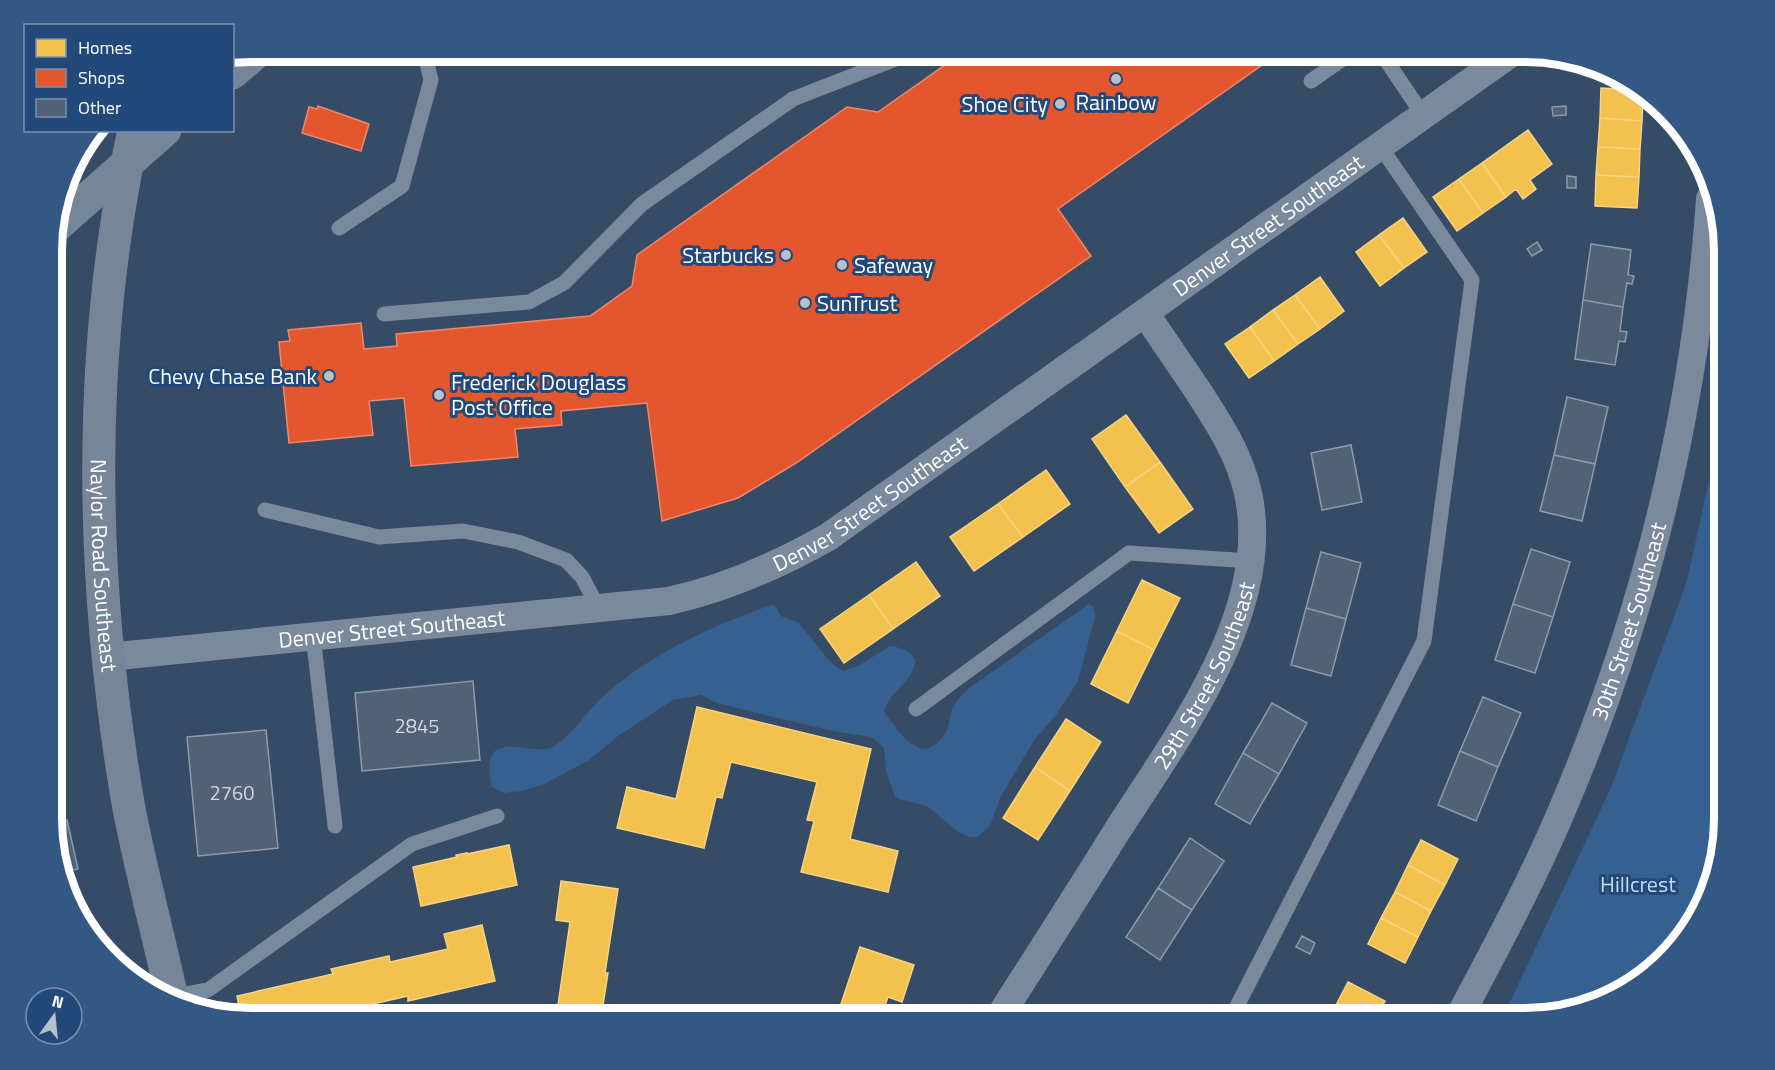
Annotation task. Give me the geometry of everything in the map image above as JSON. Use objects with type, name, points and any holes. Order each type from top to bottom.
[{"type":"main road","name":"Naylor Road Southeast","points":[[134,132],[109,290],[100,409],[100,534],[108,657],[129,804],[169,990]]},
{"type":"main road","points":[[64,219],[163,132]]},
{"type":"street","name":"Denver Street Southeast","points":[[108,657],[313,635],[669,602],[703,594],[752,577],[828,537],[1499,62]]},
{"type":"street","name":"30th Street Southeast","points":[[1464,1008],[1520,902],[1560,814],[1591,738],[1624,644],[1656,534],[1681,424],[1704,275],[1709,211]]},
{"type":"street","name":"29th Street Southeast","points":[[1005,1008],[1171,747],[1212,676],[1239,614],[1251,561],[1251,507],[1236,455],[1224,431],[1145,313]]},
{"type":"lane","points":[[339,228],[402,186],[431,80],[427,62]]},
{"type":"lane","points":[[384,314],[529,302],[564,283],[642,204],[793,99],[888,62]]},
{"type":"lane","points":[[1311,81],[1338,62]]},
{"type":"lane","points":[[1387,62],[1423,116]]},
{"type":"lane","points":[[1236,1008],[1424,641],[1472,280],[1380,146]]},
{"type":"lane","points":[[265,510],[379,537],[463,531],[518,542],[566,560],[582,577],[599,609]]},
{"type":"lane","points":[[916,709],[1129,554],[1251,561]]},
{"type":"lane","points":[[313,635],[335,826]]},
{"type":"lane","points":[[181,995],[208,990],[412,844],[497,816]]},
{"type":"green space","name":"Hillcrest","points":[[1713,462],[1713,831],[1710,856],[1694,903],[1682,924],[1649,961],[1629,977],[1608,989],[1561,1005],[1507,1008],[1610,790],[1687,581]]},
{"type":"green space","points":[[774,604],[781,616],[799,623],[831,663],[843,671],[858,666],[890,646],[902,648],[911,653],[916,660],[910,676],[891,698],[884,712],[905,738],[920,748],[929,748],[937,743],[946,732],[952,709],[966,690],[1089,604],[1093,607],[1095,617],[1078,681],[1056,715],[1035,739],[1001,796],[990,826],[978,837],[970,837],[958,832],[927,806],[895,796],[886,771],[884,748],[872,737],[781,719],[717,703],[701,695],[673,700],[618,736],[589,760],[544,784],[522,791],[504,793],[492,787],[490,759],[499,748],[546,749],[552,747],[567,736],[608,692],[646,664],[708,630]]},
{"type":"building: Homes","points":[[1601,88],[1623,89],[1643,104],[1642,121],[1600,118]]},
{"type":"building: Homes","points":[[1600,118],[1642,121],[1640,149],[1598,147]]},
{"type":"building: Homes","points":[[1528,130],[1552,164],[1530,180],[1536,189],[1523,199],[1516,189],[1506,197],[1482,163]]},
{"type":"building: Homes","points":[[1598,147],[1640,149],[1639,177],[1596,175]]},
{"type":"building: Homes","points":[[1482,163],[1506,197],[1483,213],[1459,179]]},
{"type":"building: Homes","points":[[1596,175],[1639,177],[1637,208],[1595,206]]},
{"type":"building: Homes","points":[[1459,179],[1483,213],[1457,231],[1433,197]]},
{"type":"building: Homes","points":[[1403,218],[1427,252],[1404,268],[1379,235]]},
{"type":"building: Homes","points":[[1379,235],[1404,268],[1380,286],[1356,252]]},
{"type":"building: Homes","points":[[1320,277],[1344,311],[1320,329],[1295,295]]},
{"type":"building: Homes","points":[[1295,295],[1320,329],[1298,344],[1273,310]]},
{"type":"building: Homes","points":[[1273,310],[1298,344],[1274,361],[1250,327]]},
{"type":"building: Homes","points":[[1250,327],[1274,361],[1249,378],[1225,344]]},
{"type":"building: Homes","points":[[1126,415],[1160,462],[1125,487],[1092,439]]},
{"type":"building: Homes","points":[[1160,462],[1193,509],[1159,533],[1125,487]]},
{"type":"building: Homes","points":[[1046,470],[1070,504],[1023,537],[998,504]]},
{"type":"building: Homes","points":[[998,504],[1023,537],[974,571],[950,537]]},
{"type":"building: Homes","points":[[916,562],[940,596],[893,629],[869,595]]},
{"type":"building: Homes","points":[[1142,580],[1180,598],[1154,650],[1117,631]]},
{"type":"building: Homes","points":[[869,595],[893,629],[844,663],[820,629]]},
{"type":"building: Homes","points":[[1117,631],[1154,650],[1128,703],[1091,684]]},
{"type":"building: Homes","points":[[697,707],[871,749],[850,839],[898,851],[888,892],[801,872],[814,821],[807,820],[817,782],[813,781],[731,762],[722,798],[716,797],[704,848],[617,828],[627,787],[676,799]]},
{"type":"building: Homes","points":[[1066,719],[1101,742],[1070,791],[1035,767]]},
{"type":"building: Homes","points":[[1035,767],[1070,791],[1038,840],[1003,818]]},
{"type":"building: Homes","points":[[1421,840],[1458,859],[1445,885],[1408,865]]},
{"type":"building: Homes","points":[[509,845],[517,885],[421,906],[413,867],[457,857],[456,855]]},
{"type":"building: Homes","points":[[1408,865],[1445,885],[1431,911],[1395,892]]},
{"type":"building: Homes","points":[[561,881],[618,889],[605,973],[608,973],[603,1008],[558,1008],[570,922],[556,920]]},
{"type":"building: Homes","points":[[1395,892],[1431,911],[1418,937],[1381,918]]},
{"type":"building: Homes","points":[[1381,918],[1418,937],[1405,963],[1368,944]]},
{"type":"building: Homes","points":[[482,925],[495,981],[408,1001],[408,996],[355,1008],[239,1008],[237,996],[333,974],[331,969],[389,956],[390,962],[448,949],[444,934]]},
{"type":"building: Homes","points":[[860,947],[914,965],[902,1002],[888,997],[884,1008],[840,1008]]},
{"type":"building: Homes","points":[[1348,982],[1385,1001],[1382,1008],[1335,1007]]},
{"type":"building: Shops","points":[[949,62],[1266,62],[1058,209],[1091,256],[796,463],[738,498],[662,521],[647,403],[561,411],[562,425],[515,429],[518,457],[411,466],[404,398],[369,401],[373,435],[289,443],[279,342],[290,341],[288,330],[361,323],[364,349],[397,346],[396,334],[590,316],[632,286],[637,255],[847,107],[878,112]]},
{"type":"building: Shops","points":[[318,106],[369,124],[361,151],[302,133],[309,107],[317,109]]},
{"type":"building: Other","points":[[1566,106],[1566,115],[1553,116],[1552,107]]},
{"type":"building: Other","points":[[1567,176],[1576,177],[1576,188],[1567,188]]},
{"type":"building: Other","points":[[1537,242],[1542,250],[1532,256],[1527,249]]},
{"type":"building: Other","points":[[1591,244],[1631,250],[1628,275],[1634,276],[1632,284],[1627,283],[1623,307],[1583,300]]},
{"type":"building: Other","points":[[1583,300],[1623,307],[1620,331],[1627,332],[1625,342],[1619,341],[1615,365],[1575,359]]},
{"type":"building: Other","points":[[1567,397],[1608,407],[1595,464],[1554,455]]},
{"type":"building: Other","points":[[1351,445],[1362,502],[1322,510],[1311,453]]},
{"type":"building: Other","points":[[1554,455],[1595,464],[1582,521],[1540,511]]},
{"type":"building: Other","points":[[1531,549],[1570,562],[1553,617],[1513,604]]},
{"type":"building: Other","points":[[1321,552],[1361,563],[1346,619],[1306,608]]},
{"type":"building: Other","points":[[1513,604],[1553,617],[1535,673],[1495,660]]},
{"type":"building: Other","points":[[1306,608],[1346,619],[1331,676],[1291,665]]},
{"type":"building: Other","points":[[473,681],[480,760],[362,771],[355,693]]},
{"type":"building: Other","points":[[1483,697],[1521,713],[1498,767],[1460,751]]},
{"type":"building: Other","points":[[1272,703],[1307,723],[1279,774],[1243,753]]},
{"type":"building: Other","points":[[266,730],[278,848],[198,856],[187,737]]},
{"type":"building: Other","points":[[1460,751],[1498,767],[1476,821],[1438,805]]},
{"type":"building: Other","points":[[1243,753],[1279,774],[1250,824],[1215,804]]},
{"type":"building: Other","points":[[67,820],[78,869],[69,871],[68,868],[63,844],[62,821]]},
{"type":"building: Other","points":[[1190,838],[1224,861],[1192,910],[1158,888]]},
{"type":"building: Other","points":[[1158,888],[1192,910],[1160,960],[1126,937]]},
{"type":"building: Other","points":[[1302,936],[1315,943],[1310,954],[1296,947]]},
{"type":"place","name":"Rainbow","points":[[1116,79]]},
{"type":"place","name":"Shoe City","points":[[1060,104]]},
{"type":"place","name":"Starbucks","points":[[786,255]]},
{"type":"place","name":"Safeway","points":[[842,265]]},
{"type":"place","name":"SunTrust","points":[[805,303]]},
{"type":"place","name":"Chevy Chase Bank","points":[[329,376]]},
{"type":"place","name":"Frederick Douglass Post Office","points":[[439,395]]}]
